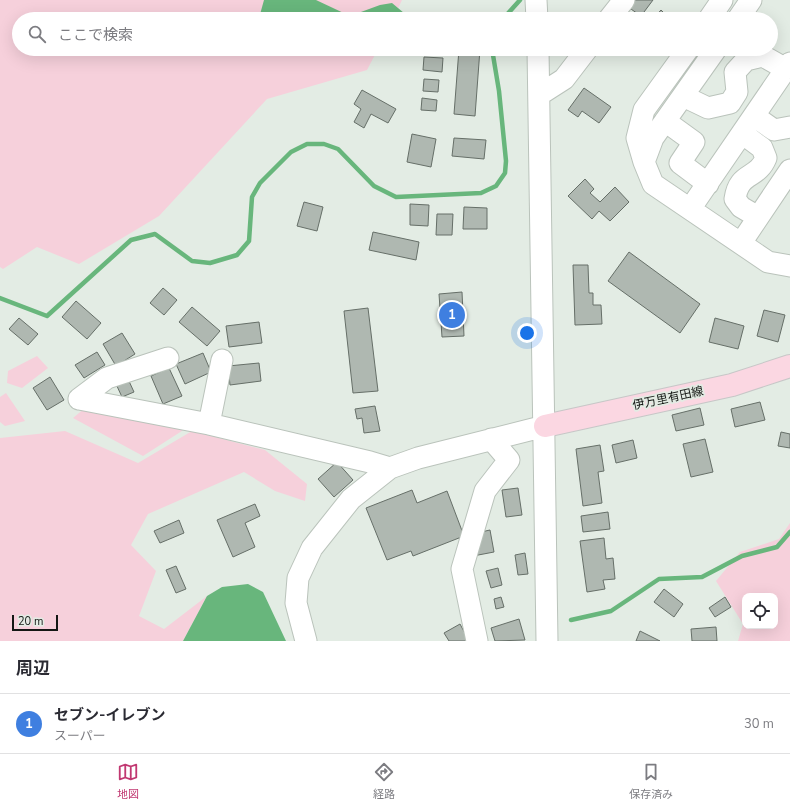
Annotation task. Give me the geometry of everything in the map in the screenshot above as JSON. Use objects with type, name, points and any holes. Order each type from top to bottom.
[{"type":"main road","name":"伊万里有田線","points":[[545,426],[732,384],[790,366]]},
{"type":"street","points":[[536,0],[537,12]]},
{"type":"street","points":[[615,12],[624,0]]},
{"type":"street","points":[[714,12],[722,0]]},
{"type":"street","points":[[743,12],[751,0]]},
{"type":"street","points":[[538,56],[545,426],[547,641]]},
{"type":"street","points":[[539,95],[564,79],[581,56]]},
{"type":"street","points":[[683,56],[644,110],[637,138],[644,162],[654,184],[768,262],[790,266]]},
{"type":"street","points":[[644,162],[653,138],[711,56]]},
{"type":"street","points":[[683,96],[708,108],[730,103],[737,92],[736,72],[746,60],[763,56],[788,66],[690,209]]},
{"type":"street","points":[[665,121],[694,142],[680,163],[708,184]]},
{"type":"street","points":[[748,124],[774,130],[790,127]]},
{"type":"street","points":[[748,124],[766,158],[762,167],[742,180],[736,188],[735,199],[741,207],[758,217]]},
{"type":"street","points":[[741,243],[790,170]]},
{"type":"street","points":[[168,358],[107,378],[79,399],[209,424],[390,468]]},
{"type":"street","points":[[209,424],[222,360]]},
{"type":"street","points":[[306,641],[296,604],[298,578],[312,548],[351,498],[390,468],[418,458],[545,426]]},
{"type":"street","points":[[477,641],[462,569],[485,492],[509,460],[492,439]]},
{"type":"shaded area","points":[[0,0],[402,0],[396,12],[12,12],[12,56],[374,56],[367,70],[267,99],[159,216],[79,264],[37,247],[3,269],[0,267]]},
{"type":"shaded area","points":[[264,0],[316,0],[342,12],[261,12]]},
{"type":"shaded area","points":[[392,3],[403,12],[361,12],[380,5]]},
{"type":"shaded area","points":[[37,356],[48,368],[22,388],[7,383],[8,371]]},
{"type":"shaded area","points":[[6,393],[25,421],[5,426],[0,422],[0,397]]},
{"type":"shaded area","points":[[85,408],[185,429],[143,456],[73,418]]},
{"type":"shaded area","points":[[65,431],[138,463],[192,431],[265,450],[307,484],[305,501],[275,491],[244,472],[148,514],[131,545],[156,571],[139,616],[164,629],[207,596],[183,641],[0,641],[0,438]]},
{"type":"shaded area","points":[[790,523],[790,641],[738,641],[742,627],[742,629],[778,629],[778,593],[742,593],[742,622],[716,581],[740,552],[779,539]]},
{"type":"shaded area","points":[[248,584],[263,592],[286,641],[183,641],[207,596],[222,587]]},
{"type":"building","points":[[632,0],[653,0],[644,12],[635,12],[628,7]]},
{"type":"building","points":[[458,56],[479,56],[475,116],[454,114]]},
{"type":"building","points":[[424,57],[443,58],[442,72],[423,70]]},
{"type":"building","points":[[424,79],[439,80],[438,92],[423,91]]},
{"type":"building","points":[[584,88],[611,107],[599,123],[582,111],[578,117],[568,110]]},
{"type":"building","points":[[362,90],[396,109],[388,123],[371,114],[364,128],[354,122],[361,109],[354,104]]},
{"type":"building","points":[[422,98],[437,100],[436,111],[421,110]]},
{"type":"building","points":[[412,134],[436,139],[431,167],[407,162]]},
{"type":"building","points":[[454,138],[486,140],[484,159],[452,156]]},
{"type":"building","points":[[585,179],[594,189],[590,193],[600,202],[615,187],[629,202],[610,221],[599,211],[592,219],[568,196]]},
{"type":"building","points":[[304,202],[323,207],[317,231],[297,226]]},
{"type":"building","points":[[410,204],[429,205],[428,226],[410,225]]},
{"type":"building","points":[[464,207],[487,208],[487,229],[463,229]]},
{"type":"building","points":[[437,214],[453,214],[452,235],[436,235]]},
{"type":"building","points":[[373,232],[419,242],[416,260],[369,250]]},
{"type":"building","points":[[629,252],[700,304],[680,333],[608,281]]},
{"type":"building","points":[[573,265],[588,265],[589,293],[593,293],[593,305],[601,305],[602,324],[575,325]]},
{"type":"building","points":[[163,288],[177,300],[164,315],[150,303]]},
{"type":"building","points":[[462,292],[464,336],[442,337],[439,294]]},
{"type":"building","points":[[76,301],[101,323],[87,339],[62,317]]},
{"type":"building","points":[[192,307],[220,331],[207,346],[179,322]]},
{"type":"building","points":[[368,308],[378,391],[353,393],[344,311]]},
{"type":"building","points":[[764,310],[785,315],[778,342],[757,336]]},
{"type":"building","points":[[19,318],[38,334],[28,345],[9,329]]},
{"type":"building","points":[[715,318],[744,326],[738,349],[709,342]]},
{"type":"building","points":[[259,322],[262,343],[229,347],[226,326]]},
{"type":"building","points":[[122,333],[135,354],[116,366],[103,344]]},
{"type":"building","points":[[97,352],[105,365],[84,378],[75,365]]},
{"type":"building","points":[[203,353],[211,372],[185,384],[176,364]]},
{"type":"building","points":[[259,363],[261,381],[230,385],[228,366]]},
{"type":"building","points":[[169,368],[182,396],[163,404],[151,376]]},
{"type":"building","points":[[50,377],[64,400],[47,410],[33,388]]},
{"type":"building","points":[[128,379],[134,392],[122,397],[116,384]]},
{"type":"building","points":[[760,402],[765,420],[735,427],[731,409]]},
{"type":"building","points":[[375,406],[380,431],[364,433],[362,418],[357,419],[355,409]]},
{"type":"building","points":[[700,408],[704,425],[676,431],[672,415]]},
{"type":"building","points":[[781,432],[790,434],[790,448],[778,446]]},
{"type":"building","points":[[705,439],[713,472],[691,477],[683,444]]},
{"type":"building","points":[[633,440],[637,458],[616,463],[612,445]]},
{"type":"building","points":[[600,445],[604,471],[598,472],[602,503],[583,506],[576,449]]},
{"type":"building","points":[[337,462],[353,480],[334,497],[318,479]]},
{"type":"building","points":[[518,488],[522,515],[506,517],[502,490]]},
{"type":"building","points":[[412,490],[417,503],[447,491],[464,536],[413,556],[411,551],[387,560],[366,508]]},
{"type":"building","points":[[255,504],[260,516],[245,523],[255,547],[233,557],[217,520]]},
{"type":"building","points":[[608,512],[610,529],[583,532],[581,516]]},
{"type":"building","points":[[179,520],[184,533],[160,543],[154,531]]},
{"type":"building","points":[[490,530],[494,552],[473,556],[481,532]]},
{"type":"building","points":[[604,538],[606,559],[613,558],[615,579],[603,580],[605,589],[587,592],[580,541]]},
{"type":"building","points":[[525,553],[528,574],[518,575],[515,555]]},
{"type":"building","points":[[176,566],[186,589],[176,593],[166,570]]},
{"type":"building","points":[[498,568],[502,585],[491,588],[486,571]]},
{"type":"building","points":[[664,589],[683,604],[674,617],[654,602]]},
{"type":"building","points":[[501,597],[504,607],[496,609],[494,599]]},
{"type":"building","points":[[725,597],[731,607],[715,617],[709,608]]},
{"type":"building","points":[[519,619],[525,640],[495,641],[491,628]]},
{"type":"building","points":[[460,624],[469,641],[449,641],[444,633]]},
{"type":"building","points":[[716,627],[717,641],[692,641],[691,629]]},
{"type":"building","points":[[640,631],[660,641],[636,641]]},
{"type":"waterway","points":[[509,12],[520,0]]},
{"type":"waterway","points":[[0,298],[47,316],[131,240],[155,234],[192,261],[210,263],[237,255],[249,241],[252,197],[260,183],[291,152],[307,144],[324,144],[338,149],[374,186],[396,197],[481,193],[496,186],[505,173],[506,161],[499,91],[493,56]]},
{"type":"waterway","points":[[571,620],[611,611],[659,579],[702,577],[742,556],[777,547],[790,532]]},
{"type":"place","name":"セブン-イレブン","points":[[452,315]]}]
